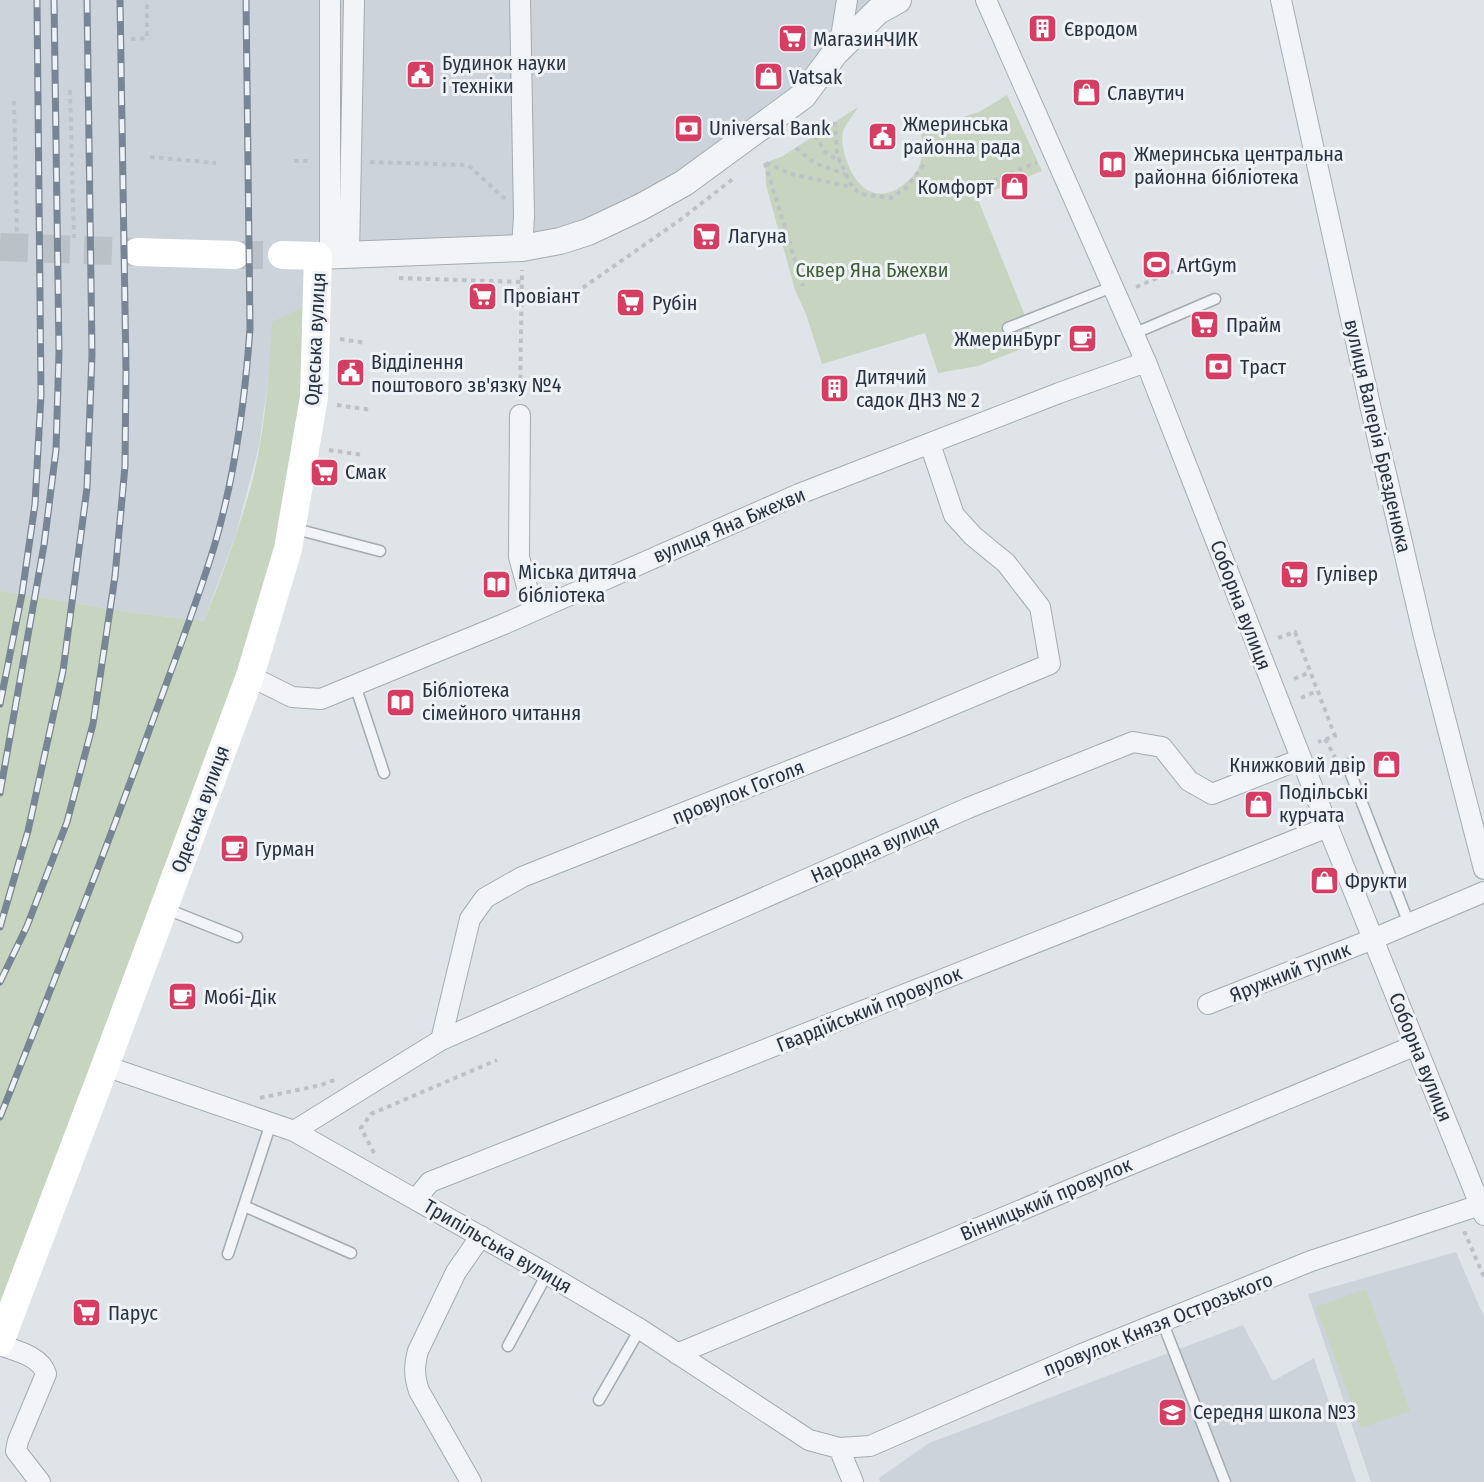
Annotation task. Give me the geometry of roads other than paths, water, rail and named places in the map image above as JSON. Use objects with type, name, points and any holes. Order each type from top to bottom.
[{"type":"main road","points":[[138,252],[235,255]]},
{"type":"main road","points":[[282,255],[332,255]]},
{"type":"main road","name":"Одеська вулиця","points":[[0,1343],[250,676],[288,549],[314,397],[332,255]]},
{"type":"street","points":[[330,0],[340,161]]},
{"type":"street","points":[[354,0],[332,255],[522,248],[560,241],[588,232],[641,207],[684,183],[803,96],[835,53],[878,11],[898,0]]},
{"type":"street","points":[[520,0],[524,216],[522,248]]},
{"type":"street","points":[[835,53],[842,31],[847,0]]},
{"type":"street","name":"Соборна вулиця","points":[[986,0],[1146,362],[1301,759],[1482,1210]]},
{"type":"street","name":"вулиця Валерія Брезденюка","points":[[1281,0],[1424,638],[1484,869]]},
{"type":"street","name":"вулиця Яна Бжехви","points":[[250,676],[291,697],[321,699],[799,494],[1059,393],[1146,362]]},
{"type":"street","points":[[520,415],[519,557],[534,609]]},
{"type":"street","name":"провулок Гоголя","points":[[441,1040],[470,919],[484,898],[522,877],[907,724],[1050,664],[1040,607],[1006,563],[972,536],[954,515],[930,444]]},
{"type":"street","name":"Народна вулиця","points":[[441,1040],[968,808],[1133,742],[1162,747],[1189,781],[1212,794],[1301,759]]},
{"type":"street","name":"Гвардійський провулок","points":[[417,1199],[430,1182],[1328,827]]},
{"type":"street","name":"Яружний тупик","points":[[1208,1004],[1373,939],[1484,892]]},
{"type":"street","points":[[294,1131],[441,1040]]},
{"type":"street","name":"Вінницький провулок","points":[[677,1354],[1416,1045]]},
{"type":"street","name":"Трипільська вулиця","points":[[105,1066],[294,1131],[417,1199],[640,1329],[809,1440],[839,1448]]},
{"type":"street","name":"провулок Князя Острозького","points":[[839,1448],[870,1446],[1162,1321],[1311,1261],[1482,1210]]},
{"type":"street","points":[[471,1482],[419,1391],[414,1369],[418,1351],[456,1272],[481,1236]]},
{"type":"street","points":[[0,1343],[39,1361],[44,1366],[46,1374],[16,1451],[40,1482]]},
{"type":"street","points":[[839,1448],[853,1482]]},
{"type":"lane","points":[[1008,328],[1112,287]]},
{"type":"lane","points":[[1133,334],[1215,299]]},
{"type":"lane","points":[[292,528],[380,551]]},
{"type":"lane","points":[[355,685],[384,773]]},
{"type":"lane","points":[[1342,763],[1409,924]]},
{"type":"lane","points":[[163,908],[237,937]]},
{"type":"lane","points":[[228,1254],[271,1123]]},
{"type":"lane","points":[[244,1206],[351,1253]]},
{"type":"lane","points":[[508,1346],[547,1274]]},
{"type":"lane","points":[[1162,1321],[1225,1482]]},
{"type":"lane","points":[[599,1400],[640,1329]]},
{"type":"tunnel","points":[[0,247],[137,252]]},
{"type":"tunnel","points":[[235,255],[282,255]]},
{"type":"railway","points":[[0,704],[22,594],[35,504],[41,395],[37,0]]},
{"type":"railway","points":[[0,793],[44,545],[56,450],[59,352],[54,0]]},
{"type":"railway","points":[[0,927],[28,831],[63,671],[87,488],[92,354],[87,0]]},
{"type":"railway","points":[[0,982],[27,926],[67,822],[93,724],[115,576],[125,466],[126,370],[120,0]]},
{"type":"railway","points":[[0,1117],[95,877],[183,639],[214,547],[228,493],[242,411],[250,328],[246,0]]},
{"type":"place","name":"Євродом","points":[[1043,29]]},
{"type":"place","name":"МагазинЧИК","points":[[792,39]]},
{"type":"place","name":"Будинок науки і техніки","points":[[421,74]]},
{"type":"place","name":"Vatsak","points":[[768,77]]},
{"type":"place","name":"Славутич","points":[[1086,93]]},
{"type":"place","name":"Universal Bank","points":[[688,128]]},
{"type":"place","name":"Жмеринська районна рада","points":[[882,136]]},
{"type":"place","name":"Жмеринська центральна районна бібліотека","points":[[1113,165]]},
{"type":"place","name":"Комфорт","points":[[1015,187]]},
{"type":"place","name":"Лагуна","points":[[707,236]]},
{"type":"place","name":"ArtGym","points":[[1156,265]]},
{"type":"place","name":"Провіант","points":[[482,296]]},
{"type":"place","name":"Рубін","points":[[631,303]]},
{"type":"place","name":"Прайм","points":[[1205,325]]},
{"type":"place","name":"ЖмеринБург","points":[[1082,339]]},
{"type":"place","name":"Траст","points":[[1219,367]]},
{"type":"place","name":"Відділення поштового зв'язку №4","points":[[350,373]]},
{"type":"place","name":"Дитячий садок ДНЗ № 2","points":[[835,388]]},
{"type":"place","name":"Смак","points":[[324,472]]},
{"type":"place","name":"Гулівер","points":[[1295,574]]},
{"type":"place","name":"Міська дитяча бібліотека","points":[[497,584]]},
{"type":"place","name":"Бібліотека сімейного читання","points":[[401,702]]},
{"type":"place","name":"Книжковий двір","points":[[1387,765]]},
{"type":"place","name":"Подільські курчата","points":[[1258,804]]},
{"type":"place","name":"Гурман","points":[[234,849]]},
{"type":"place","name":"Фрукти","points":[[1324,881]]},
{"type":"place","name":"Мобі-Дік","points":[[183,997]]},
{"type":"place","name":"Парус","points":[[87,1313]]},
{"type":"place","name":"Середня школа №3","points":[[1172,1412]]},
{"type":"park label","name":"Сквер Яна Бжехви","points":[[872,270]]}]
